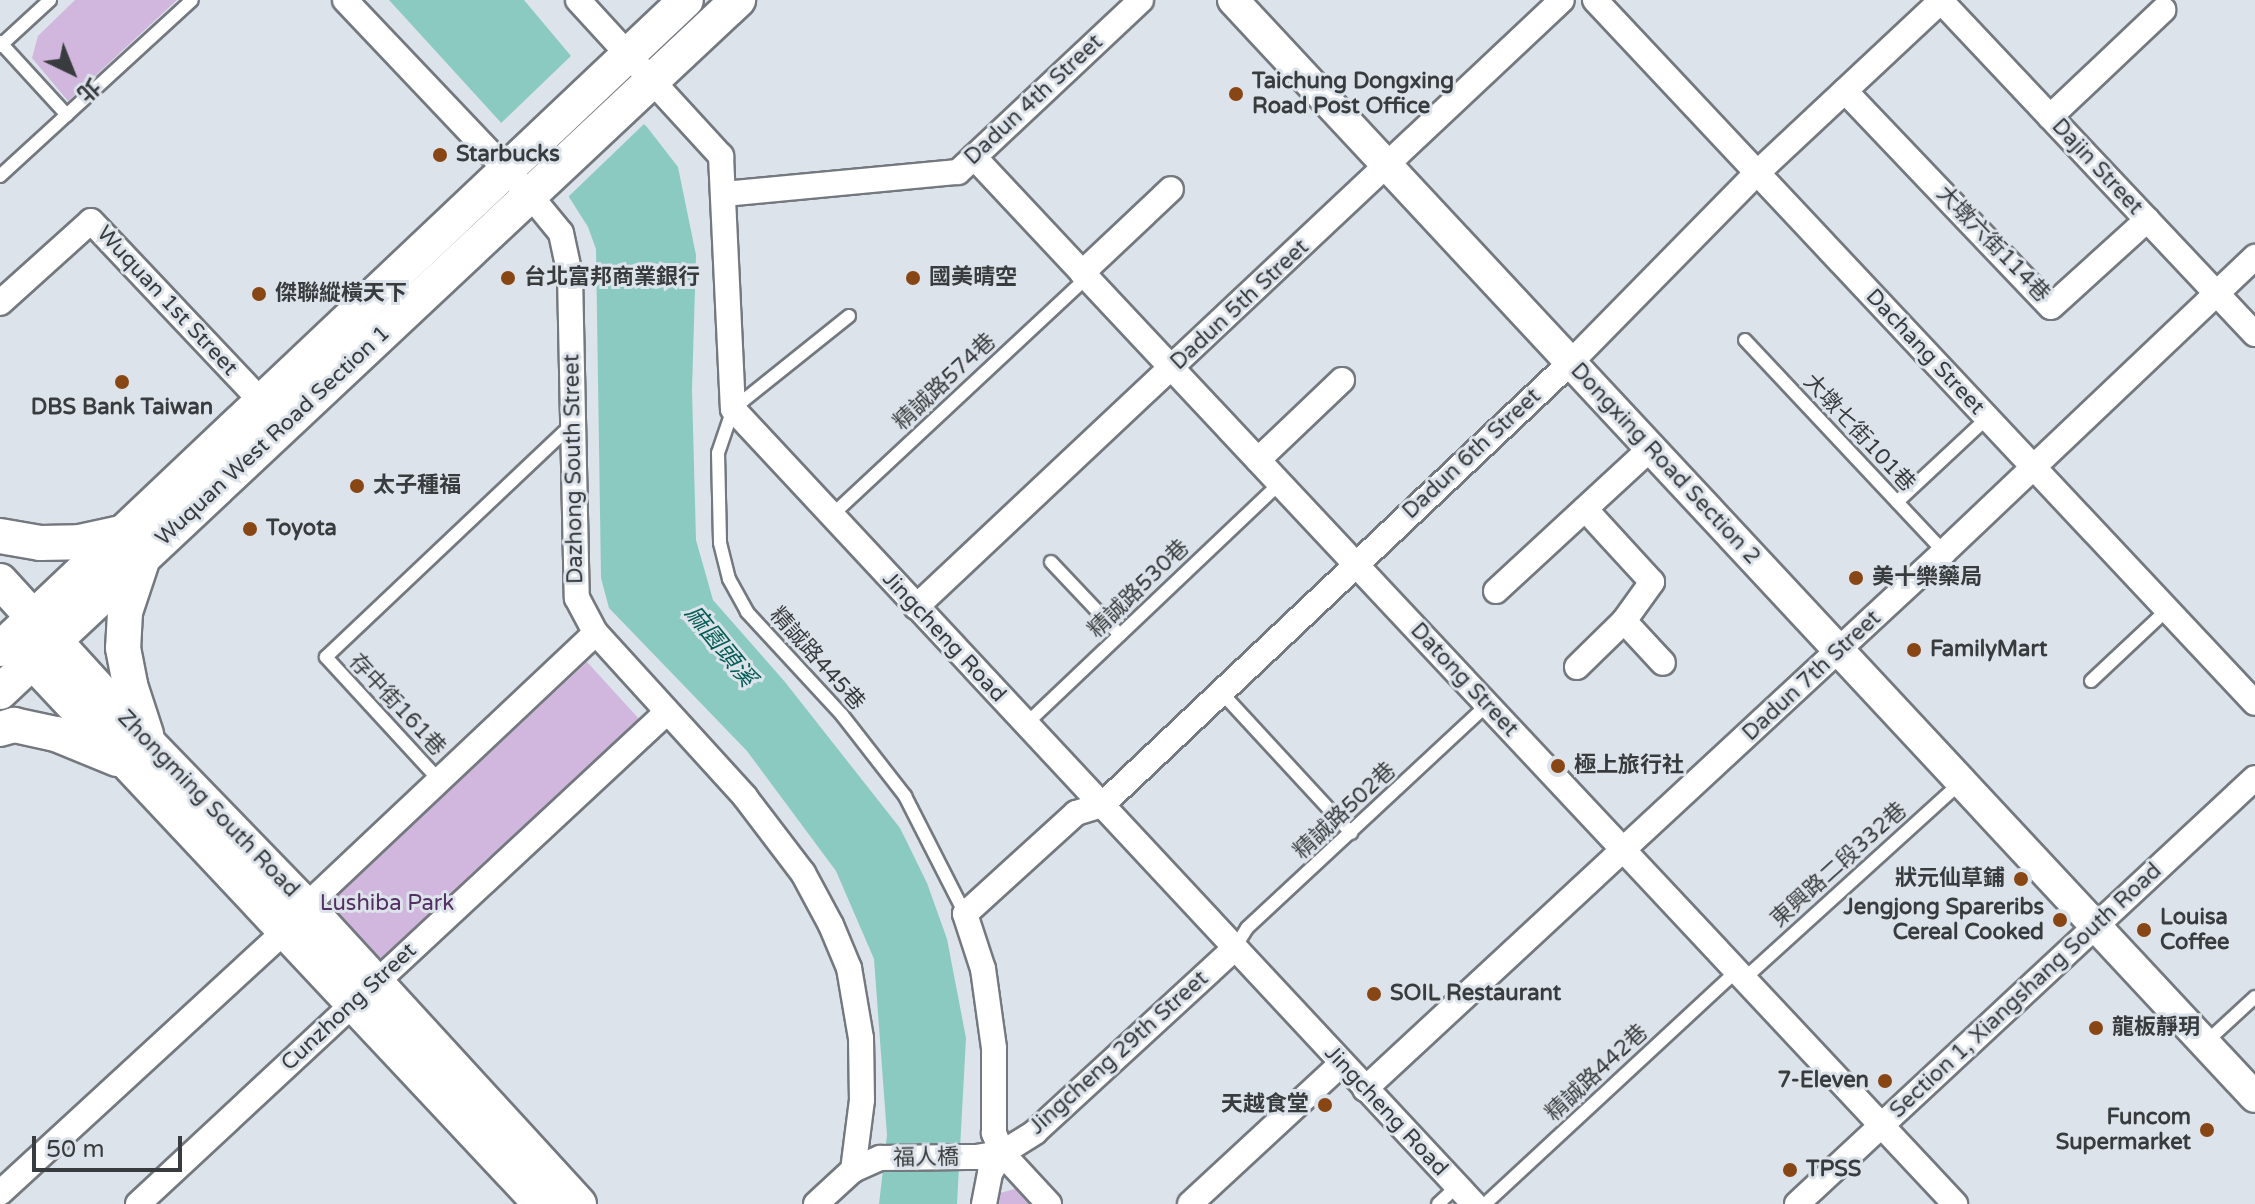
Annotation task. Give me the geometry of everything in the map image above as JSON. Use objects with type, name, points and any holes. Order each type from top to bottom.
[{"type":"main road","name":"Wuquan West Road Section 1","points":[[134,546],[262,402],[686,0]]},
{"type":"main road","name":"Wuquan West Road Section 1","points":[[0,692],[22,639],[134,546],[537,187],[738,0]]},
{"type":"main road","points":[[0,536],[40,543],[134,546],[123,648],[140,755],[14,725],[0,729]]},
{"type":"main road","name":"Zhongming South Road","points":[[0,581],[22,639],[140,755],[306,906],[365,992],[541,1204]]},
{"type":"main road","name":"Zhongming South Road","points":[[140,755],[284,932],[365,992],[579,1204]]},
{"type":"street","name":"Dazhong South Street","points":[[345,0],[537,187],[561,233],[570,275],[577,598],[596,633],[745,797],[803,873],[849,968],[861,1038],[862,1100],[853,1170]]},
{"type":"street","points":[[578,0],[617,64],[641,90],[721,156],[733,409]]},
{"type":"street","name":"Dadun 4th Street","points":[[724,194],[958,172],[1141,0]]},
{"type":"street","name":"Dongxing Road Section 2","points":[[1233,0],[2255,1097]]},
{"type":"street","name":"Dadun 5th Street","points":[[916,607],[1388,167],[1562,0]]},
{"type":"street","name":"Dachang Street","points":[[1595,0],[2255,703]]},
{"type":"street","name":"Dadun 6th Street","points":[[965,914],[1076,813],[1102,805],[1571,362],[1757,173],[1941,0]]},
{"type":"street","name":"Dajin Street","points":[[1941,0],[2255,334]]},
{"type":"street","points":[[2050,117],[2163,10]]},
{"type":"street","name":"大墩六街114巷","points":[[1845,91],[2051,307],[2147,220]]},
{"type":"street","name":"Datong Street","points":[[974,157],[1955,1204]]},
{"type":"street","points":[[1085,275],[1171,189]]},
{"type":"street","name":"Wuquan 1st Street","points":[[0,303],[91,221],[262,402]]},
{"type":"street","name":"Dadun 7th Street","points":[[1365,1089],[1839,651],[2255,257]]},
{"type":"street","points":[[1258,460],[1342,380]]},
{"type":"street","name":"Jingcheng Road","points":[[733,409],[1474,1204]]},
{"type":"street","points":[[1496,591],[1651,448]]},
{"type":"street","points":[[1577,667],[1624,621],[1652,582],[1585,509]]},
{"type":"street","points":[[1624,621],[1663,663]]},
{"type":"street","points":[[306,906],[596,633]]},
{"type":"street","name":"Cunzhong Street","points":[[138,1204],[667,712]]},
{"type":"street","name":"Section 1, Xiangshang South Road","points":[[1797,1204],[2255,778]]},
{"type":"street","points":[[965,914],[983,969],[994,1048],[994,1133],[1002,1153],[1049,1204]]},
{"type":"street","points":[[0,1193],[284,932]]},
{"type":"street","name":"Jingcheng 29th Street","points":[[1002,1153],[1035,1132],[1234,949]]},
{"type":"street","points":[[1190,1204],[1341,1064]]},
{"type":"street","points":[[984,1204],[990,1173],[1002,1153]]},
{"type":"street","name":"福人橋","points":[[816,1204],[853,1170],[880,1158],[976,1157],[1002,1153]]},
{"type":"lane","points":[[50,0],[1,44],[67,115]]},
{"type":"lane","points":[[0,176],[192,0]]},
{"type":"lane","name":"精誠路574巷","points":[[831,516],[1085,275]]},
{"type":"lane","points":[[733,409],[849,316]]},
{"type":"lane","name":"大墩七街101巷","points":[[1745,340],[1944,552]]},
{"type":"lane","name":"精誠路445巷","points":[[733,409],[718,453],[720,543],[729,579],[747,612],[842,715],[905,796],[965,914]]},
{"type":"lane","points":[[1897,502],[1987,418]]},
{"type":"lane","name":"存中街161巷","points":[[439,780],[326,657],[572,424]]},
{"type":"lane","name":"精誠路530巷","points":[[1025,725],[1280,483]]},
{"type":"lane","points":[[1051,562],[1120,635]]},
{"type":"lane","points":[[2091,681],[2167,610]]},
{"type":"lane","points":[[1221,692],[1351,833]]},
{"type":"lane","name":"精誠路502巷","points":[[1234,949],[1247,928],[1487,705]]},
{"type":"lane","name":"東興路二段332巷","points":[[1740,975],[1962,781]]},
{"type":"lane","name":"精誠路442巷","points":[[1485,1204],[1740,975]]},
{"type":"lane","points":[[2205,1043],[2255,997]]},
{"type":"lane","points":[[1438,1204],[1457,1186]]},
{"type":"green space","points":[[75,0],[177,0],[68,101],[32,58],[38,36]]},
{"type":"green space","name":"Lushiba Park","points":[[587,662],[641,721],[384,963],[327,905]]},
{"type":"green space","points":[[1015,1189],[1029,1204],[999,1204],[1000,1193]]},
{"type":"water","name":"麻園頭溪","points":[[389,0],[524,0],[571,56],[647,127],[678,167],[696,255],[692,390],[696,540],[713,600],[785,682],[900,828],[927,883],[947,939],[966,1038],[957,1204],[879,1204],[887,1135],[874,959],[836,871],[747,751],[609,608],[601,578],[596,249],[588,227],[569,197]]},
{"type":"pier","points":[[574,53],[645,123],[567,198],[498,126]]},
{"type":"place","name":"Taichung Dongxing Road Post Office","points":[[1236,94]]},
{"type":"place","name":"Starbucks","points":[[440,155]]},
{"type":"place","name":"台北富邦商業銀行","points":[[508,278]]},
{"type":"place","name":"國美晴空","points":[[913,278]]},
{"type":"place","name":"傑聯縱橫天下","points":[[259,294]]},
{"type":"place","name":"DBS Bank Taiwan","points":[[122,382]]},
{"type":"place","name":"太子種福","points":[[357,486]]},
{"type":"place","name":"Toyota","points":[[250,529]]},
{"type":"place","name":"美十樂藥局","points":[[1856,578]]},
{"type":"place","name":"FamilyMart","points":[[1914,650]]},
{"type":"place","name":"極上旅行社","points":[[1558,766]]},
{"type":"place","name":"狀元仙草鋪","points":[[2021,879]]},
{"type":"place","name":"Jengjong Spareribs Cereal Cooked","points":[[2060,920]]},
{"type":"place","name":"Louisa Coffee","points":[[2144,930]]},
{"type":"place","name":"SOIL Restaurant","points":[[1374,994]]},
{"type":"place","name":"龍板靜玥","points":[[2096,1028]]},
{"type":"place","name":"7-Eleven","points":[[1885,1081]]},
{"type":"place","name":"天越食堂","points":[[1325,1105]]},
{"type":"place","name":"Funcom Supermarket","points":[[2207,1130]]},
{"type":"place","name":"TPSS","points":[[1790,1170]]}]
